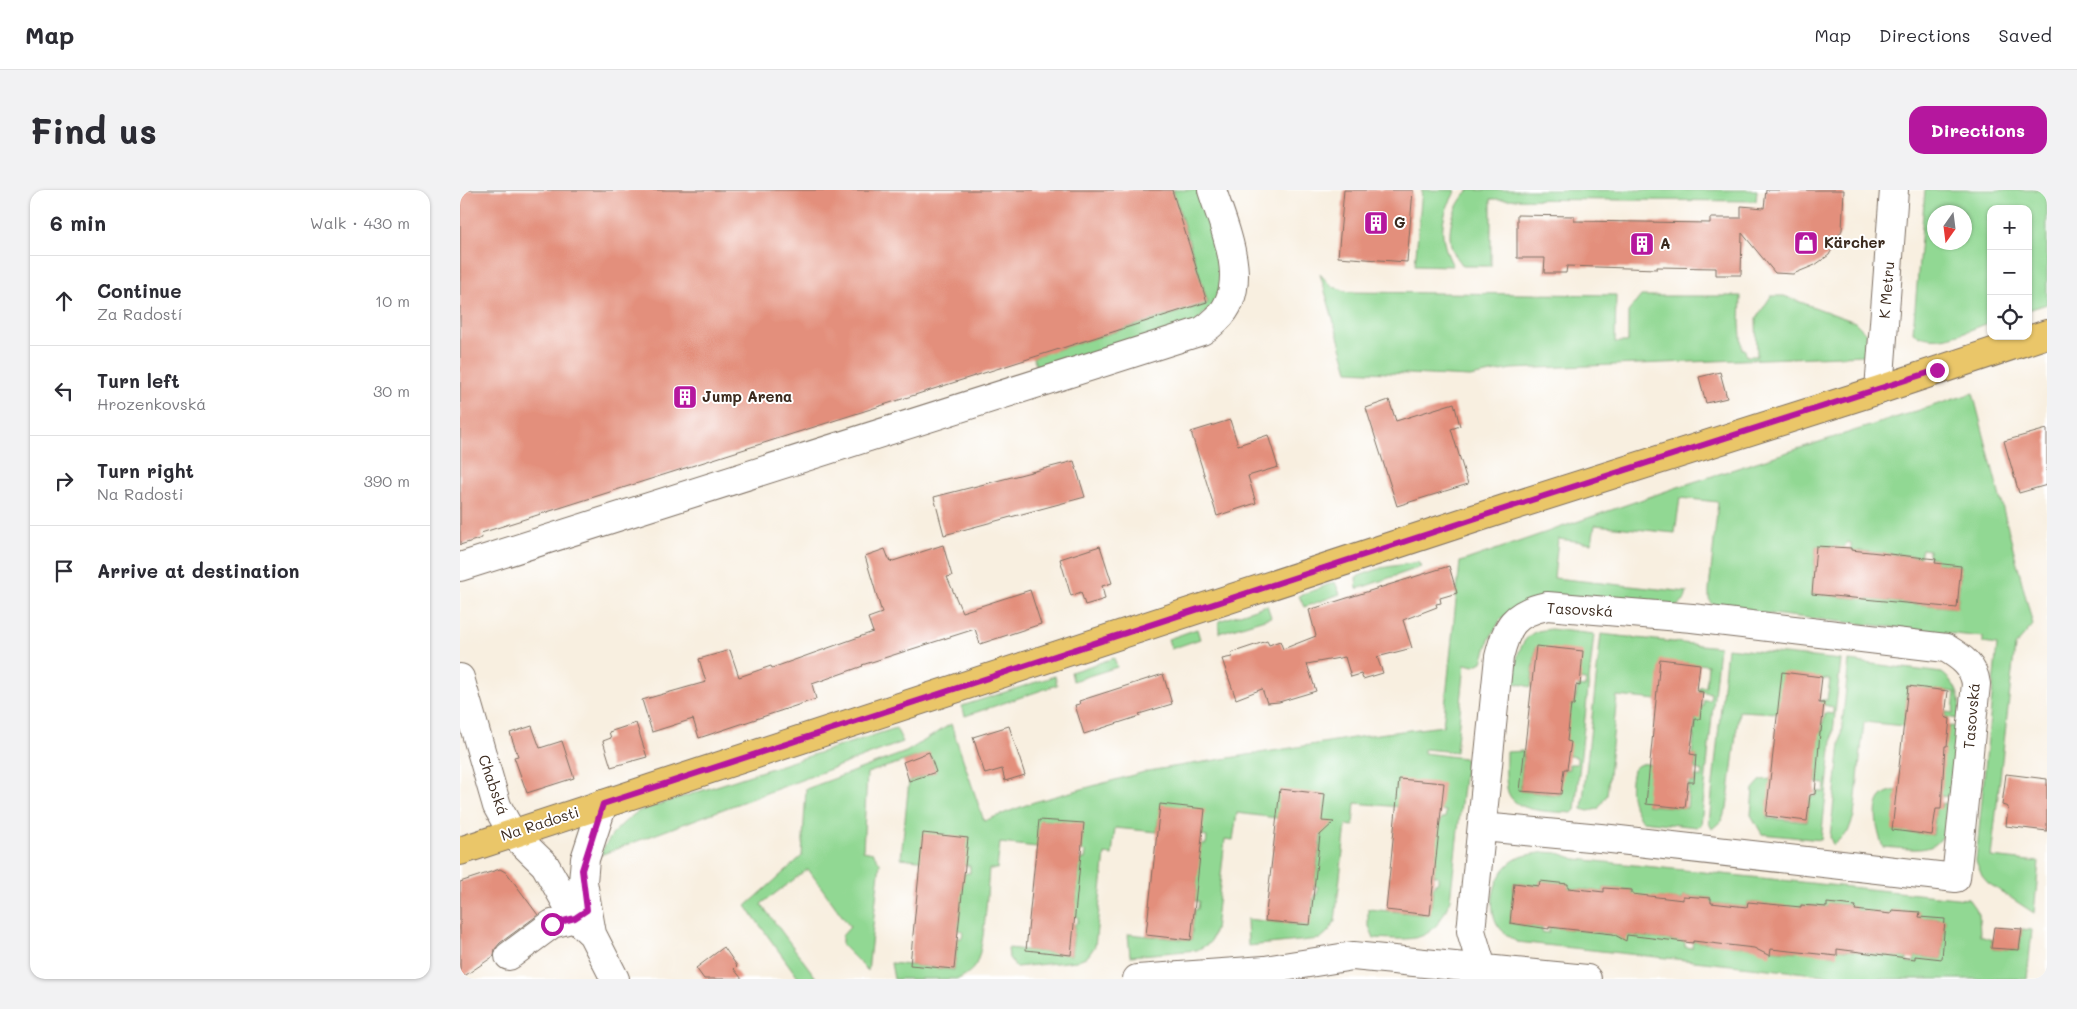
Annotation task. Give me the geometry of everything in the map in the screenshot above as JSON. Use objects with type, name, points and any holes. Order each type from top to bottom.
[{"type":"main road","name":"Na Radosti","points":[[460,851],[2047,334]]},
{"type":"street","points":[[460,567],[1202,332],[1218,318],[1232,294],[1235,266],[1212,190]]},
{"type":"street","name":"K Metru","points":[[1879,390],[1894,190]]},
{"type":"street","name":"Tasovská","points":[[1482,826],[1611,838],[1956,878],[1976,684],[1975,674],[1960,656],[1946,648],[1692,618],[1546,606],[1526,612],[1514,620],[1508,628],[1499,657],[1471,931],[1482,968]]},
{"type":"street","name":"Chabská","points":[[460,678],[494,796],[512,833]]},
{"type":"street","points":[[585,921],[582,870],[603,804]]},
{"type":"street","points":[[512,833],[546,865],[585,921],[615,979]]},
{"type":"street","points":[[509,956],[552,924],[585,921]]},
{"type":"street","points":[[1137,979],[1265,974],[1353,956],[1587,979]]},
{"type":"green space","points":[[1173,190],[1205,190],[1227,267],[1218,300],[1194,324],[1039,374],[1033,357],[1208,303]]},
{"type":"green space","points":[[1422,190],[1455,190],[1443,223],[1443,238],[1453,266],[1415,265]]},
{"type":"green space","points":[[1469,190],[1757,190],[1756,201],[1491,199],[1491,266],[1463,266],[1452,249],[1450,233],[1455,210]]},
{"type":"green space","points":[[1925,190],[2047,190],[2047,304],[2032,309],[2032,205],[1987,205],[1987,324],[1952,336],[1931,338],[1913,332]]},
{"type":"green space","points":[[1320,274],[1331,286],[1349,292],[1616,295],[1615,342],[1628,342],[1628,312],[1641,296],[1741,296],[1740,324],[1742,349],[1745,349],[1746,356],[1757,356],[1756,319],[1771,296],[1784,296],[1855,322],[1866,333],[1866,355],[1511,369],[1470,377],[1348,371]]},
{"type":"green space","points":[[1973,393],[2033,625],[2015,646],[1991,857],[2039,862],[2034,913],[1988,883],[1982,876],[1976,861],[1997,645],[1983,643],[1983,637],[1715,608],[1709,599],[1709,590],[1718,502],[1680,498],[1675,533],[1595,525],[1592,543],[1558,539],[1554,578],[1687,592],[1685,599],[1675,608],[1501,619],[1489,640],[1482,662],[1474,666],[1465,664],[1456,752],[1424,749],[1424,753],[1464,758],[1466,760],[1450,900],[1437,925],[1421,936],[1401,939],[1374,938],[1368,924],[1368,909],[1430,915],[1433,888],[1435,883],[1438,882],[1438,876],[1434,875],[1439,824],[1442,818],[1445,818],[1446,811],[1355,803],[1353,826],[1346,825],[1335,921],[1329,931],[1320,939],[1248,946],[1247,919],[1309,926],[1313,899],[1315,894],[1317,895],[1318,887],[1314,885],[1322,830],[1277,818],[1237,813],[1233,840],[1225,839],[1215,930],[1210,943],[1197,950],[1130,956],[1128,934],[1191,940],[1194,913],[1198,909],[1199,901],[1195,901],[1200,849],[1202,844],[1206,844],[1207,837],[1202,836],[1160,805],[1157,832],[1115,828],[1112,855],[1105,854],[1095,946],[1088,956],[1076,961],[1016,967],[1009,958],[1008,948],[1071,955],[1075,924],[1078,922],[1078,917],[1074,916],[1080,864],[1082,859],[1085,859],[1086,852],[1081,851],[1083,824],[1040,820],[1037,847],[1000,843],[997,869],[989,869],[982,944],[973,969],[958,979],[894,979],[891,963],[954,970],[958,938],[962,938],[963,931],[958,930],[963,878],[965,873],[970,873],[970,866],[901,858],[909,781],[936,772],[929,753],[867,773],[863,851],[873,853],[880,863],[868,971],[842,945],[842,936],[850,927],[808,869],[761,904],[817,979],[799,979],[746,906],[802,856],[806,789],[906,752],[951,724],[984,821],[1034,802],[1148,771],[1378,734],[1443,726],[1460,562],[1678,487]],"holes":[[[1847,542],[1851,543],[1851,550],[1920,557],[1922,549],[1929,550],[1929,557],[1935,558],[1935,563],[1961,566],[1957,608],[1812,594],[1816,546],[1838,547],[1842,551]]]},
{"type":"green space","points":[[1418,562],[1421,567],[1357,589],[1356,577],[1381,568]]},
{"type":"green space","points":[[1335,582],[1340,594],[1304,607],[1299,596]]},
{"type":"green space","points":[[1267,605],[1271,617],[1219,633],[1219,621]]},
{"type":"green space","points":[[1197,629],[1200,639],[1171,649],[1168,639]]},
{"type":"green space","points":[[1551,629],[1594,634],[1575,810],[1572,813],[1534,810],[1524,807],[1516,803],[1510,796],[1506,784],[1506,752],[1524,751],[1520,791],[1560,795],[1563,770],[1569,769],[1569,764],[1577,764],[1577,757],[1569,756],[1566,742],[1570,705],[1574,705],[1578,686],[1585,687],[1586,680],[1577,679],[1576,652],[1536,647],[1531,687],[1514,683],[1518,654],[1524,641],[1535,632]]},
{"type":"green space","points":[[1601,634],[1719,647],[1701,825],[1697,827],[1642,821],[1635,808],[1630,791],[1633,770],[1639,765],[1648,764],[1651,765],[1647,805],[1687,808],[1689,783],[1695,782],[1695,777],[1702,777],[1703,771],[1695,769],[1696,756],[1692,755],[1696,718],[1704,700],[1710,700],[1711,693],[1699,691],[1699,687],[1706,687],[1708,665],[1661,661],[1657,700],[1617,696],[1607,795],[1598,809],[1588,811],[1582,809]]},
{"type":"green space","points":[[1727,648],[1841,660],[1821,840],[1762,834],[1751,815],[1753,789],[1761,780],[1772,779],[1767,818],[1807,822],[1810,797],[1816,796],[1817,791],[1824,792],[1825,784],[1816,783],[1817,770],[1813,769],[1817,732],[1821,732],[1825,713],[1833,714],[1833,707],[1820,704],[1821,700],[1827,700],[1830,680],[1783,674],[1779,713],[1739,711],[1727,808],[1721,821],[1712,829],[1709,823]]},
{"type":"green space","points":[[1114,658],[1117,667],[1073,681],[1071,672]]},
{"type":"green space","points":[[1849,661],[1942,673],[1952,682],[1958,693],[1959,712],[1958,719],[1946,717],[1946,712],[1953,713],[1955,692],[1908,687],[1904,726],[1864,722],[1854,816],[1848,832],[1833,845],[1830,837]]},
{"type":"green space","points":[[1055,676],[1057,685],[965,716],[962,706]]},
{"type":"green space","points":[[1950,726],[1958,727],[1950,797],[1941,796],[1942,745]]},
{"type":"green space","points":[[896,728],[903,742],[600,855],[616,830],[639,811]]},
{"type":"green space","points":[[1897,790],[1893,830],[1933,835],[1936,809],[1941,808],[1942,803],[1950,804],[1944,834],[1938,842],[1922,849],[1883,847],[1879,835],[1877,806],[1884,795]]},
{"type":"green space","points":[[1544,852],[1558,853],[1576,859],[1966,899],[1967,897],[1979,914],[1980,936],[1992,940],[1992,948],[2019,950],[2022,929],[2032,930],[2027,979],[1862,979],[1517,942],[1499,927],[1495,918],[1493,898],[1495,887],[1499,877],[1512,861],[1524,856]],"holes":[[[1540,881],[1567,884],[1568,888],[1604,892],[1604,888],[1632,890],[1632,895],[1683,900],[1683,896],[1711,898],[1711,903],[1747,907],[1748,902],[1775,905],[1801,912],[1801,905],[1827,907],[1828,903],[1855,906],[1855,910],[1891,914],[1892,910],[1920,912],[1919,917],[1945,919],[1942,959],[1915,956],[1914,963],[1907,962],[1907,958],[1837,949],[1836,956],[1829,955],[1830,950],[1798,945],[1797,952],[1693,941],[1692,948],[1685,947],[1685,942],[1627,935],[1626,939],[1622,939],[1613,934],[1549,927],[1549,933],[1542,932],[1542,928],[1510,923],[1514,883],[1539,886]]]},
{"type":"building","name":"Jump Arena","points":[[460,190],[1172,190],[1207,302],[481,533],[482,538],[460,545]]},
{"type":"building","name":"G","points":[[1344,190],[1413,190],[1407,262],[1338,257]]},
{"type":"building","name":"A","points":[[1766,190],[1844,190],[1842,230],[1829,255],[1815,265],[1793,274],[1775,273],[1742,233],[1741,275],[1716,275],[1716,268],[1657,267],[1657,269],[1567,266],[1566,273],[1544,273],[1545,258],[1517,258],[1517,215],[1574,216],[1574,221],[1710,223],[1710,218],[1741,218],[1741,206],[1764,208]]},
{"type":"building","points":[[1720,372],[1727,398],[1706,403],[1699,377]]},
{"type":"building","points":[[1389,400],[1396,421],[1454,403],[1460,426],[1451,429],[1468,484],[1397,506],[1366,408]]},
{"type":"building","points":[[1230,420],[1238,445],[1268,435],[1278,467],[1248,476],[1256,503],[1217,516],[1191,432]]},
{"type":"building","points":[[2047,429],[2047,485],[2019,493],[2004,441]]},
{"type":"building","points":[[1074,461],[1085,497],[944,535],[934,497]]},
{"type":"building","points":[[943,545],[952,576],[947,577],[962,612],[1030,590],[1041,624],[980,644],[975,629],[862,665],[812,684],[816,699],[699,738],[693,719],[652,732],[642,700],[706,682],[699,659],[730,650],[739,677],[771,666],[772,668],[873,632],[868,618],[882,613],[865,556],[885,549],[890,562]]},
{"type":"building","points":[[1100,546],[1112,583],[1102,586],[1105,599],[1085,605],[1081,592],[1071,596],[1060,559]]},
{"type":"building","points":[[1816,546],[1851,548],[1851,550],[1936,559],[1935,563],[1961,566],[1957,608],[1812,594]]},
{"type":"building","points":[[1449,566],[1457,593],[1440,598],[1441,603],[1436,604],[1437,607],[1403,620],[1412,648],[1377,657],[1383,673],[1363,679],[1361,674],[1351,677],[1345,657],[1307,664],[1316,691],[1279,702],[1267,703],[1262,689],[1236,699],[1222,659],[1232,657],[1231,653],[1267,641],[1269,645],[1280,641],[1283,649],[1316,636],[1309,610]]},
{"type":"building","points":[[1536,646],[1583,651],[1580,686],[1576,685],[1574,705],[1571,705],[1567,741],[1571,742],[1567,769],[1564,769],[1561,794],[1520,791]]},
{"type":"building","points":[[1660,659],[1700,664],[1697,691],[1703,692],[1700,719],[1695,719],[1690,754],[1696,755],[1694,782],[1688,782],[1685,808],[1646,804]]},
{"type":"building","points":[[1782,672],[1822,677],[1819,703],[1824,703],[1815,794],[1810,795],[1807,821],[1766,816]]},
{"type":"building","points":[[1163,674],[1172,704],[1084,734],[1075,705],[1080,704],[1079,701]]},
{"type":"building","points":[[1908,686],[1948,691],[1945,717],[1950,719],[1947,746],[1945,746],[1941,809],[1936,809],[1932,835],[1892,830]]},
{"type":"building","points":[[636,723],[647,757],[611,767],[603,741],[611,738],[609,732]]},
{"type":"building","points":[[532,726],[540,748],[562,741],[574,778],[527,793],[514,757],[518,756],[510,733]]},
{"type":"building","points":[[1009,726],[1025,775],[1005,781],[1002,769],[985,774],[973,737]]},
{"type":"building","points":[[929,752],[936,772],[909,781],[903,762]]},
{"type":"building","points":[[2006,774],[2047,779],[2047,831],[2006,826],[2008,807],[2002,805]]},
{"type":"building","points":[[1399,779],[1444,783],[1430,915],[1386,910]]},
{"type":"building","points":[[1280,789],[1325,794],[1322,821],[1334,822],[1320,835],[1310,925],[1265,921]]},
{"type":"building","points":[[1160,804],[1205,809],[1191,940],[1146,935]]},
{"type":"building","points":[[1039,820],[1084,823],[1071,955],[1026,950]]},
{"type":"building","points":[[923,833],[968,838],[954,969],[910,965]]},
{"type":"building","points":[[500,869],[507,873],[538,915],[500,943],[495,949],[494,956],[460,979],[460,882]]},
{"type":"building","points":[[1540,881],[1568,884],[1568,888],[1604,892],[1604,888],[1632,890],[1632,894],[1683,900],[1683,896],[1711,898],[1711,903],[1747,907],[1748,902],[1801,907],[1801,905],[1827,907],[1827,903],[1856,906],[1855,910],[1891,914],[1892,910],[1920,912],[1919,917],[1945,919],[1942,959],[1915,956],[1915,959],[1837,949],[1837,956],[1771,949],[1770,956],[1754,948],[1627,935],[1626,941],[1613,934],[1549,927],[1549,929],[1510,923],[1514,883],[1539,886]]},
{"type":"building","points":[[1994,927],[2022,929],[2019,950],[1991,948]]},
{"type":"building","points":[[724,947],[737,966],[734,969],[742,979],[704,979],[696,968]]},
{"type":"place","name":"G","points":[[1376,223]]},
{"type":"place","name":"Kärcher","points":[[1806,243]]},
{"type":"place","name":"A","points":[[1642,244]]},
{"type":"place","name":"Jump Arena","points":[[685,397]]},
{"type":"route","points":[[552,924],[575,918],[587,910],[582,870],[603,804],[767,752],[1507,508],[1855,398],[1937,370]]}]
